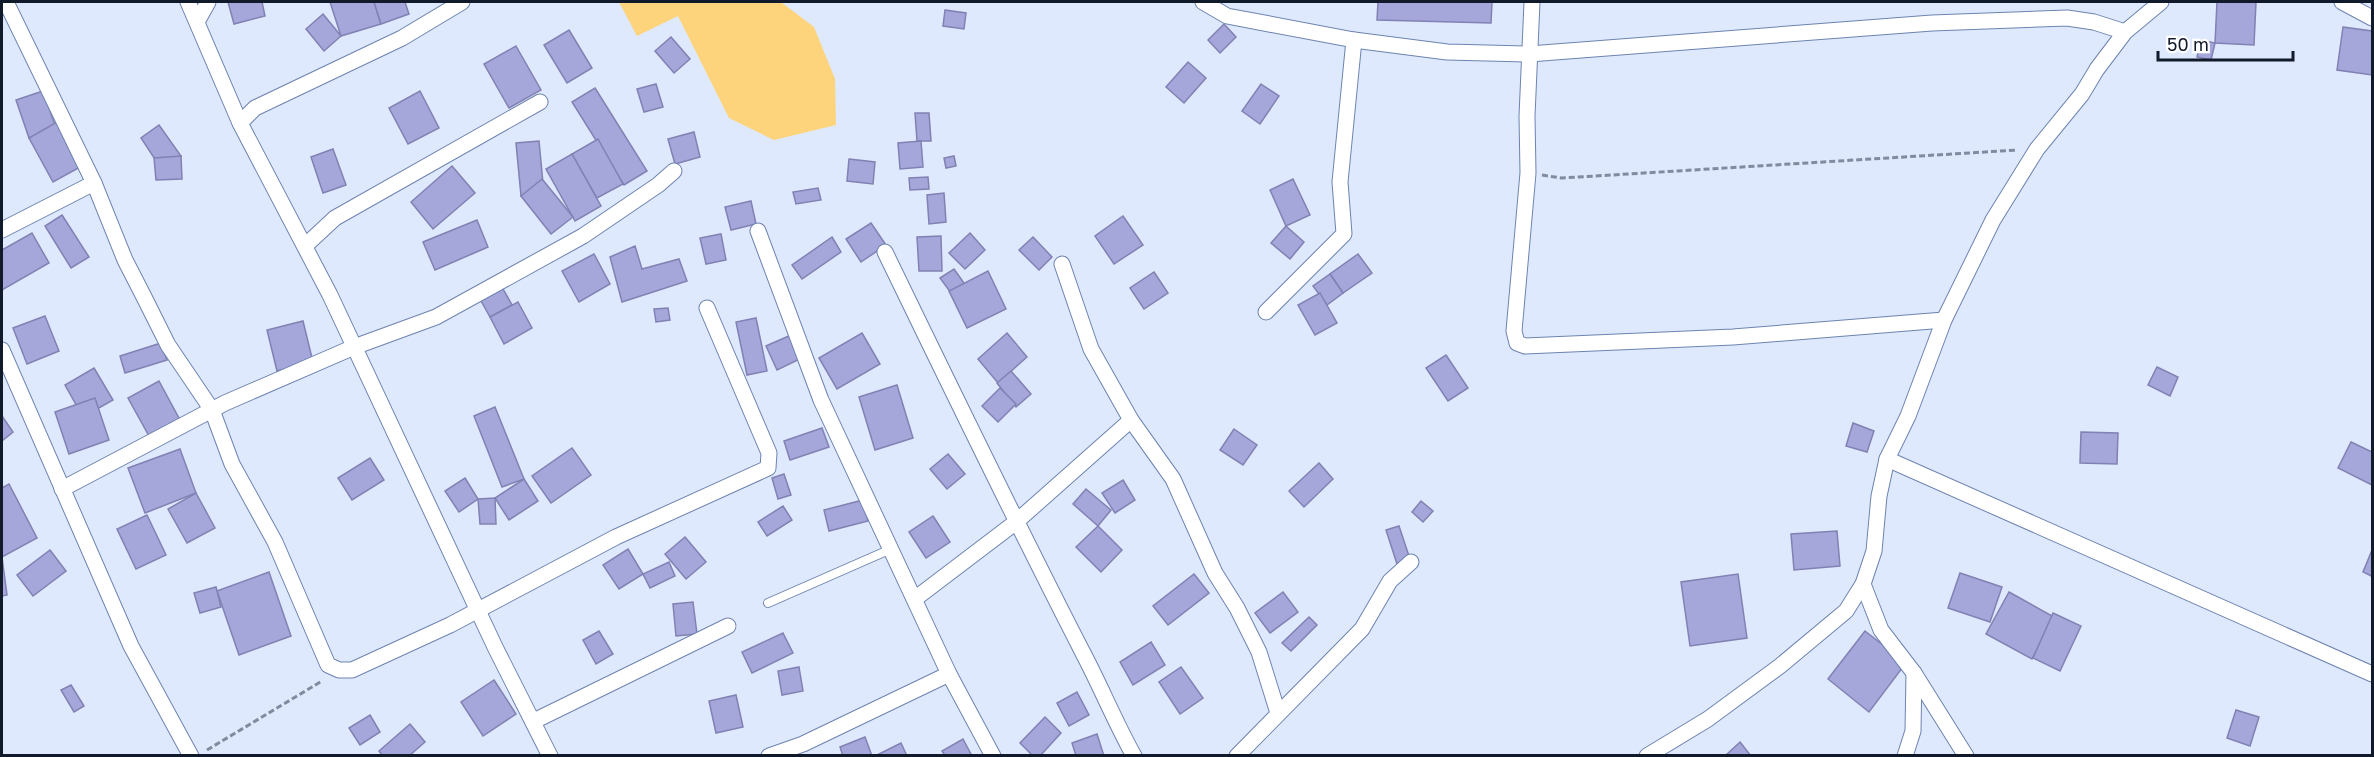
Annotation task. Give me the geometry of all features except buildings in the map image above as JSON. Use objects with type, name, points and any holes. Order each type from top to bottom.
[{"type":"street","points":[[6,2],[94,183],[125,260],[168,345],[212,410],[232,464],[275,542],[328,664],[339,670],[351,670],[477,610],[616,537],[768,468],[769,453],[707,308]]},
{"type":"street","points":[[188,2],[198,20],[240,123],[306,245],[477,610],[550,756]]},
{"type":"street","points":[[198,20],[208,2]]},
{"type":"street","points":[[240,123],[255,108],[402,38],[462,2]]},
{"type":"street","points":[[1203,2],[1227,16],[1354,40],[1447,52],[1529,54],[1943,23],[2067,18],[2094,22],[2125,32]]},
{"type":"street","points":[[1532,2],[1528,173],[1514,331],[1517,343],[1525,346],[1733,337],[1944,320]]},
{"type":"street","points":[[1647,756],[1708,719],[1780,666],[1846,611],[1863,584],[1874,551],[1879,496],[1887,459],[1908,416],[1944,320],[1994,220],[2037,149],[2082,94],[2097,69],[2125,32],[2162,2]]},
{"type":"street","points":[[2342,2],[2373,18]]},
{"type":"street","points":[[1266,312],[1344,234],[1340,182],[1354,40]]},
{"type":"street","points":[[306,245],[334,218],[540,102]]},
{"type":"street","points":[[62,489],[212,410],[354,346],[436,316],[583,236],[658,185],[674,171]]},
{"type":"street","points":[[2,230],[94,183]]},
{"type":"street","points":[[758,231],[821,400],[916,598],[949,674],[993,756]]},
{"type":"street","points":[[885,252],[1016,522],[1134,756]]},
{"type":"street","points":[[1062,264],[1091,349],[1131,420],[1173,479],[1215,573],[1237,608],[1258,652],[1278,713]]},
{"type":"street","points":[[2,350],[130,646],[190,756]]},
{"type":"street","points":[[916,598],[1016,522],[1131,420]]},
{"type":"street","points":[[1887,459],[2373,674]]},
{"type":"street","points":[[1237,756],[1362,629],[1390,581],[1411,562]]},
{"type":"street","points":[[1863,584],[1881,630],[1914,673],[1966,756]]},
{"type":"street","points":[[534,721],[728,626]]},
{"type":"street","points":[[1905,756],[1913,731],[1914,673]]},
{"type":"street","points":[[770,756],[803,744],[949,674]]},
{"type":"lane","points":[[768,603],[892,549]]},
{"type":"path","points":[[1528,173],[1562,178],[2037,149]]},
{"type":"path","points":[[198,756],[339,670]]},
{"type":"shaded area","points":[[619,2],[781,2],[814,27],[835,79],[836,125],[774,140],[729,118],[678,16],[637,36]]}]
